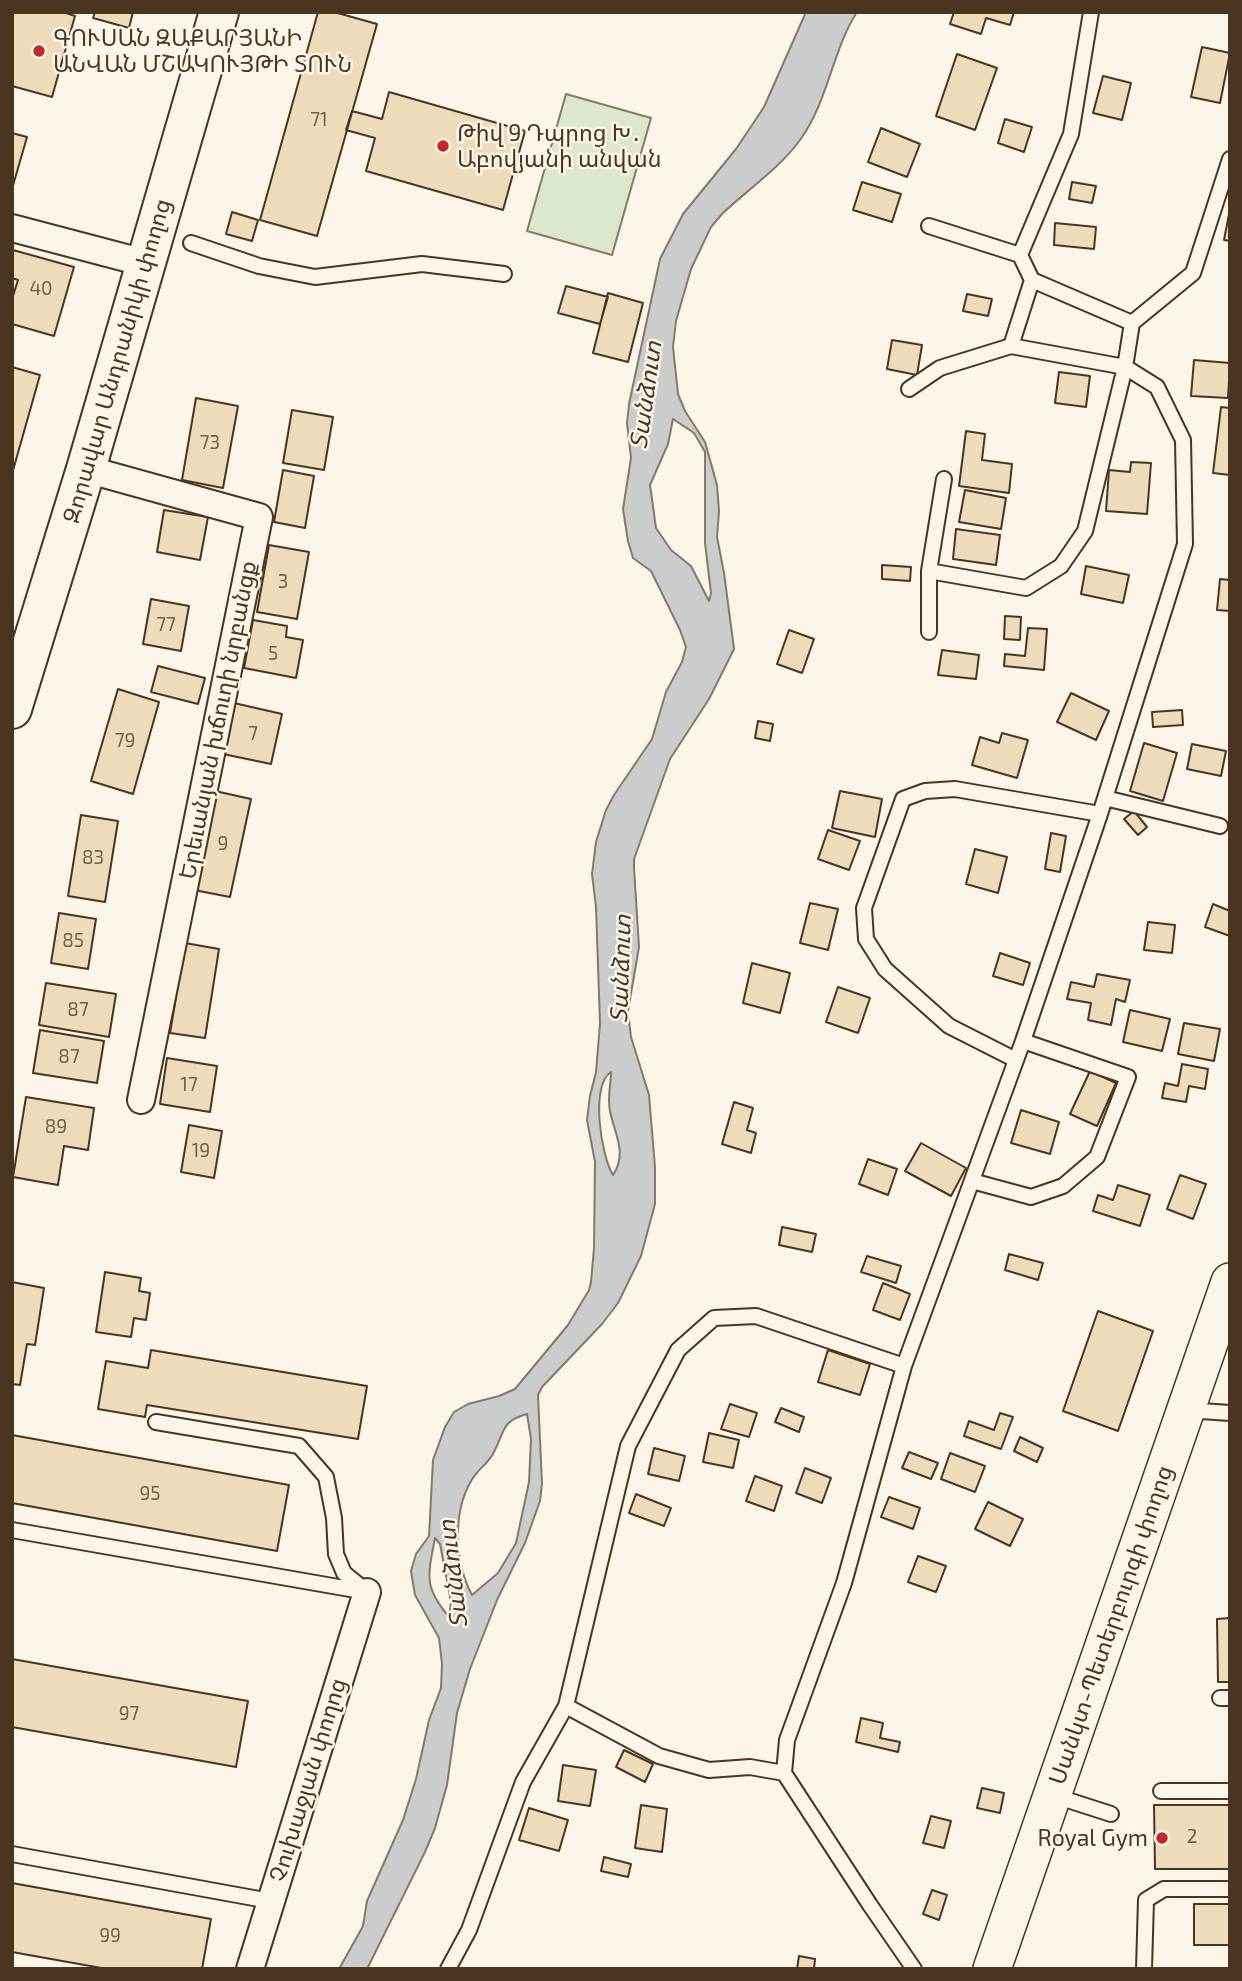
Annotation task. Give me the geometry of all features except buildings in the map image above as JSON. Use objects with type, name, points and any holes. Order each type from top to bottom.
[{"type":"highway","name":"Զորավար Անդրանիկի փողոց","points":[[12,709],[86,468],[219,12]]},
{"type":"street","points":[[12,228],[145,263]]},
{"type":"street","name":"Երեւանյան խճուղի նրբանցք","points":[[86,468],[259,517],[141,1100]]},
{"type":"street","name":"Սանկտ-Պետերբուրգի փողոց","points":[[992,1969],[1230,1282]]},
{"type":"street","name":"Չուխաջյան փողոց","points":[[250,1969],[367,1592]]},
{"type":"lane","points":[[1020,255],[1071,134],[1091,12]]},
{"type":"lane","points":[[929,571],[1026,589],[1061,566],[1085,531],[1125,367],[1132,323],[1193,273],[1229,163]]},
{"type":"lane","points":[[929,226],[1020,255],[1032,280],[1132,323]]},
{"type":"lane","points":[[191,243],[259,266],[315,276],[422,264],[504,274]]},
{"type":"lane","points":[[1011,346],[1032,280]]},
{"type":"lane","points":[[909,389],[940,368],[1011,346],[1125,367],[1157,387],[1183,440],[1185,544],[1101,814],[1023,1041],[904,1366],[844,1583],[787,1740],[784,1773],[914,1969]]},
{"type":"lane","points":[[929,632],[929,571],[944,480]]},
{"type":"lane","points":[[1016,1060],[949,1026],[885,969],[866,939],[864,908],[903,799],[925,790],[955,789],[1101,814]]},
{"type":"lane","points":[[1105,799],[1220,826]]},
{"type":"lane","points":[[972,1181],[1031,1197],[1063,1186],[1097,1157],[1128,1077],[1023,1041]]},
{"type":"lane","points":[[448,1969],[469,1930],[523,1782],[566,1706],[628,1446],[678,1350],[714,1318],[756,1316],[904,1366]]},
{"type":"lane","points":[[1185,1410],[1230,1413]]},
{"type":"lane","points":[[156,1422],[299,1446],[326,1477],[334,1518],[336,1554],[344,1573],[367,1592]]},
{"type":"lane","points":[[12,1530],[367,1592]]},
{"type":"lane","points":[[566,1706],[659,1756],[709,1770],[750,1767],[784,1773]]},
{"type":"lane","points":[[1161,1791],[1230,1791]]},
{"type":"lane","points":[[1052,1795],[1111,1814]]},
{"type":"lane","points":[[12,1854],[270,1901]]},
{"type":"lane","points":[[1144,1969],[1146,1900],[1164,1889],[1230,1889]]},
{"type":"green space","points":[[566,94],[651,118],[612,255],[527,231]]},
{"type":"water","name":"Տանձուտ","points":[[806,12],[857,12],[841,43],[817,109],[800,140],[783,160],[711,227],[691,269],[676,321],[673,347],[678,394],[685,411],[705,442],[717,485],[717,537],[734,649],[709,699],[670,759],[634,859],[639,947],[628,1011],[631,1037],[649,1095],[655,1204],[641,1256],[618,1303],[602,1324],[542,1387],[538,1395],[542,1484],[540,1501],[525,1543],[497,1600],[470,1669],[457,1713],[447,1785],[435,1828],[367,1969],[339,1969],[363,1926],[367,1901],[403,1820],[416,1779],[429,1720],[441,1688],[439,1638],[415,1595],[411,1571],[416,1554],[429,1536],[433,1460],[445,1427],[454,1412],[468,1404],[515,1389],[568,1325],[591,1282],[595,1162],[587,1120],[596,1072],[600,1024],[596,907],[592,874],[596,842],[606,810],[614,795],[652,739],[666,692],[682,662],[686,647],[651,571],[633,558],[628,541],[623,509],[631,458],[627,423],[629,404],[660,259],[683,214],[736,149],[764,107]],"holes":[[[673,419],[694,433],[705,452],[705,543],[711,593],[709,601],[691,566],[671,550],[656,528],[650,485],[668,444]],[[611,1072],[609,1106],[620,1151],[613,1175],[605,1153],[600,1121],[599,1105],[605,1079]],[[527,1414],[531,1439],[529,1482],[516,1543],[498,1573],[472,1595],[459,1554],[458,1523],[461,1508],[476,1473],[492,1456],[508,1424]],[[435,1538],[440,1544],[451,1602],[449,1617],[435,1597],[429,1572]]]},
{"type":"place","name":"ԳՈՒՍԱՆ ԶԱՔԱՐՅԱՆԻ ԱՆՎԱՆ ՄՇԱԿՈՒՅԹԻ ՏՈՒՆ","points":[[39,51]]},
{"type":"place","name":"Թիվ 9 Դպրոց Խ․ Աբովյանի անվան","points":[[443,146]]},
{"type":"place","name":"Royal Gym","points":[[1162,1838]]}]
